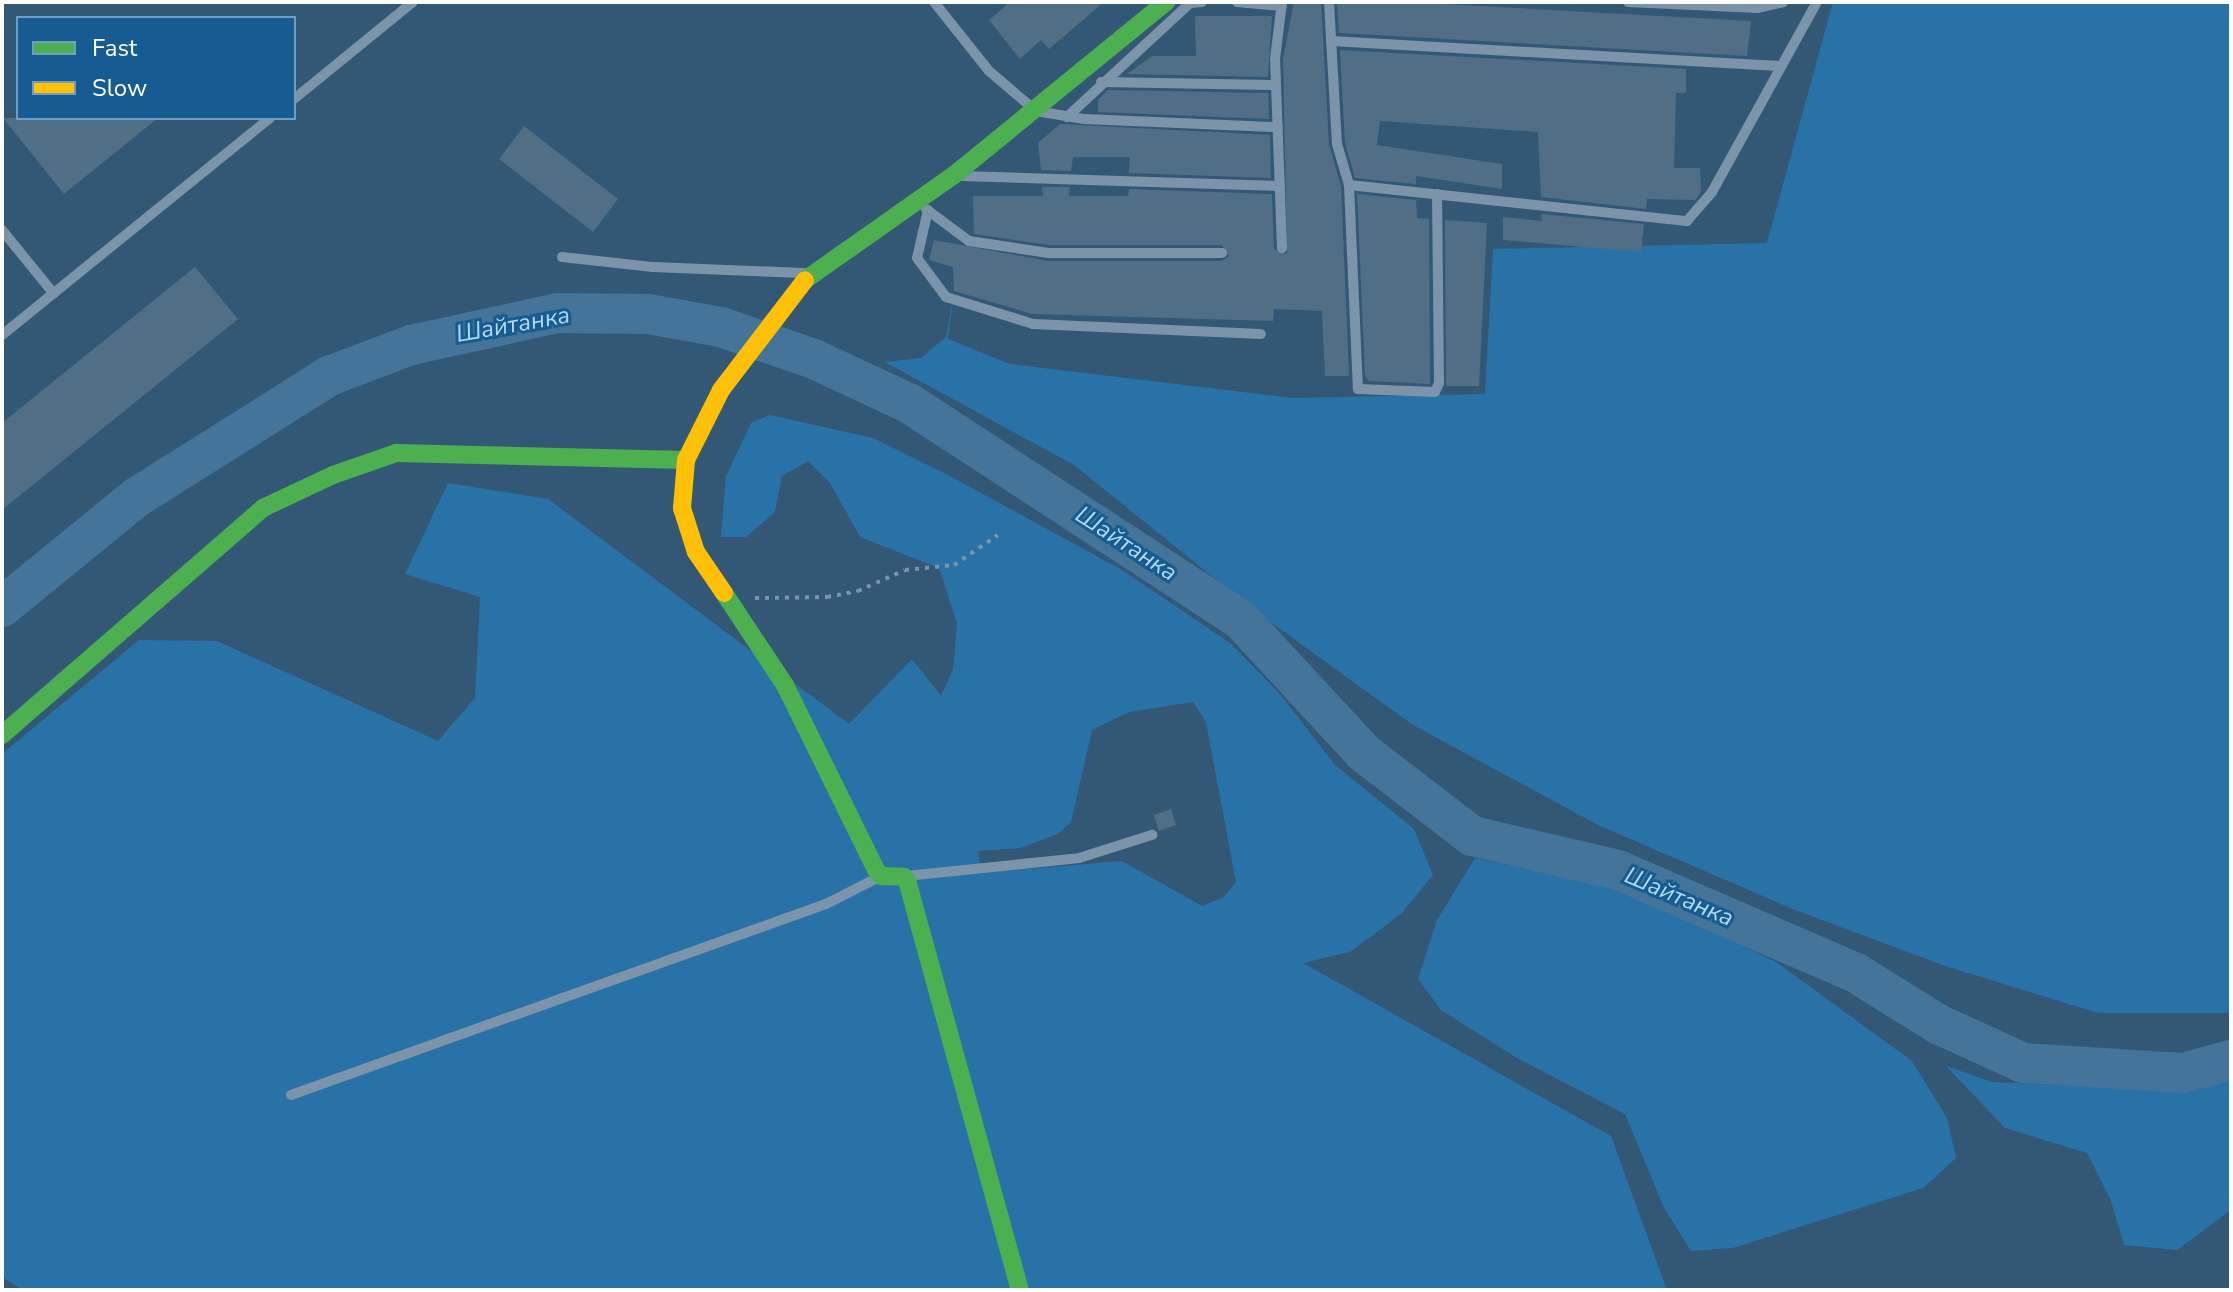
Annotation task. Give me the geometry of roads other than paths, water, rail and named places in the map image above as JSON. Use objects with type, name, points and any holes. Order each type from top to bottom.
[{"type":"street","points":[[1020,1290],[904,877],[881,876],[785,685],[721,594],[696,552],[682,508],[686,460],[721,390],[810,273],[922,206],[954,175],[1166,2]]},
{"type":"street","points":[[2,735],[263,508],[333,475],[408,453],[686,460]]},
{"type":"lane","points":[[296,97],[413,2]]},
{"type":"lane","points":[[934,2],[989,71],[1036,111],[1067,117],[1278,127]]},
{"type":"lane","points":[[1067,117],[1101,82],[1190,3],[1202,2]]},
{"type":"lane","points":[[1237,2],[1282,4],[1276,85],[1282,248]]},
{"type":"lane","points":[[1329,2],[1337,144],[1349,185],[1358,389],[1435,392],[1439,383],[1437,194]]},
{"type":"lane","points":[[1628,2],[1758,8],[1783,2]]},
{"type":"lane","points":[[1349,185],[1687,221],[1712,192],[1817,2]]},
{"type":"lane","points":[[1331,41],[1779,66]]},
{"type":"lane","points":[[1101,82],[1276,85]]},
{"type":"lane","points":[[2,335],[268,120]]},
{"type":"lane","points":[[954,175],[1280,186]]},
{"type":"lane","points":[[922,206],[969,241],[1048,253],[1222,253]]},
{"type":"lane","points":[[922,206],[917,258],[946,297],[1033,324],[1261,334]]},
{"type":"lane","points":[[2,230],[54,294]]},
{"type":"lane","points":[[562,257],[653,267],[810,273]]},
{"type":"lane","points":[[904,877],[1079,858],[1152,835]]},
{"type":"lane","points":[[291,1095],[350,1069],[826,904],[881,876]]},
{"type":"waterway","name":"Шайтанка","points":[[2,607],[137,497],[329,376],[411,345],[558,313],[648,314],[721,327],[814,359],[910,404],[1241,620],[1364,753],[1472,836],[1618,870],[1856,973],[1938,1024],[2023,1063],[2183,1073],[2231,1060]]}]
